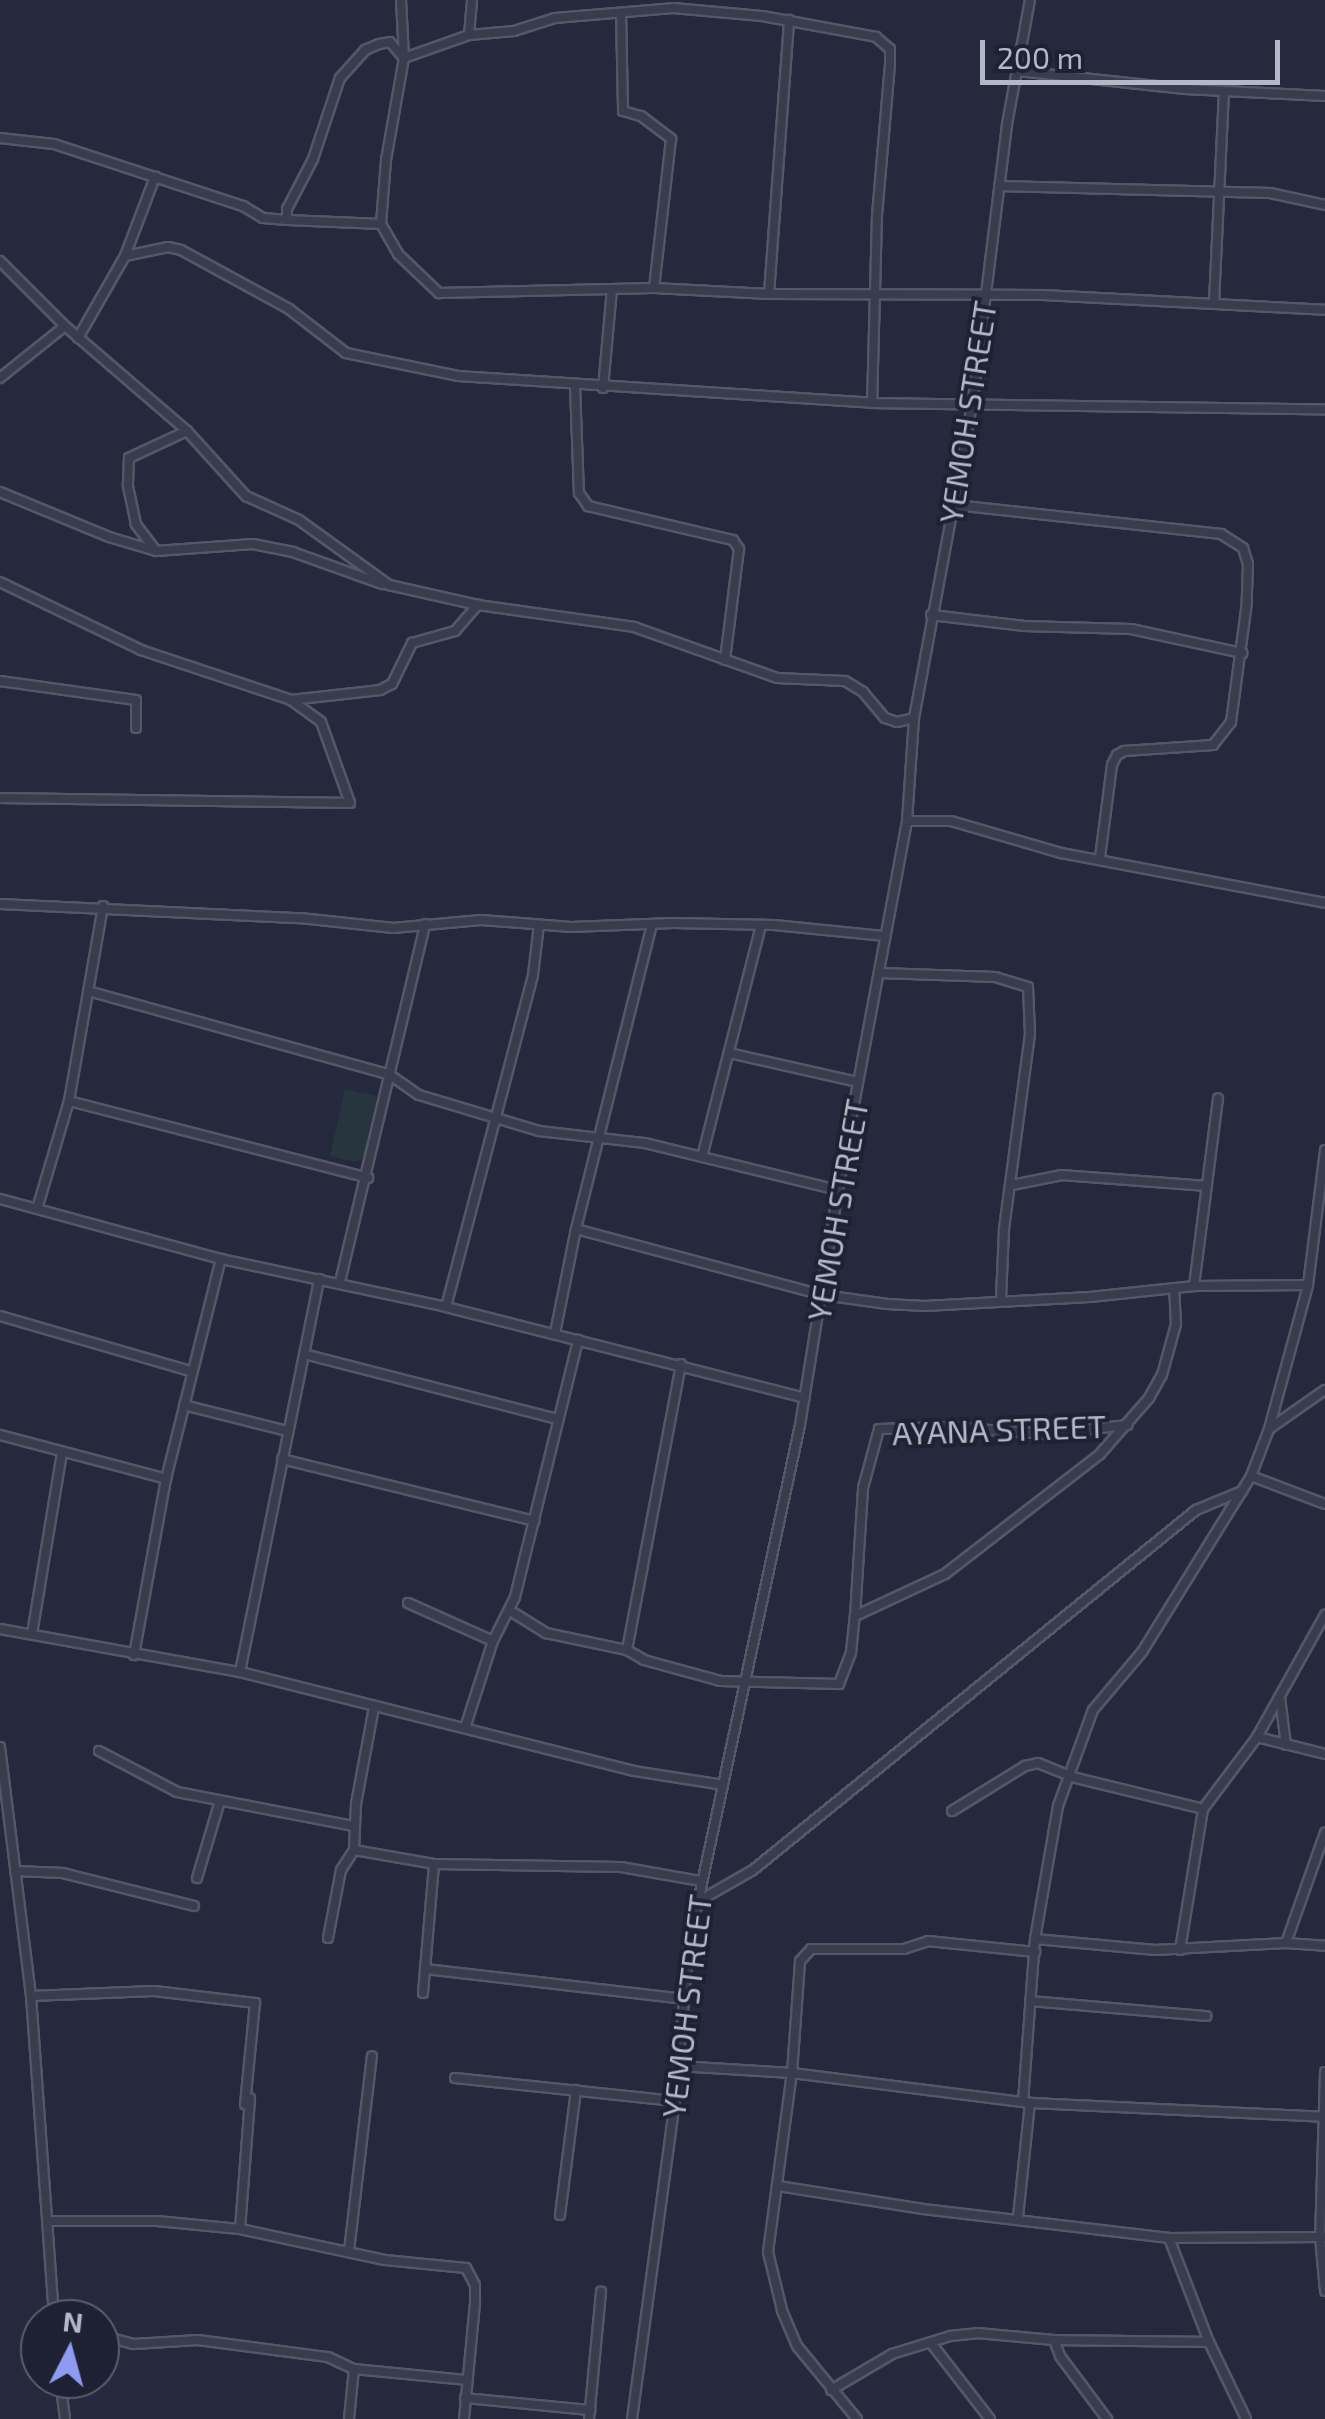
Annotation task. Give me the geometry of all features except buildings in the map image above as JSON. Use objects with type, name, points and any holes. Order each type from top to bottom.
[{"type":"street","points":[[401,0],[404,58],[386,160],[381,224],[398,254],[439,293],[654,288],[875,296],[987,294],[1325,310]]},
{"type":"street","points":[[469,35],[472,0]]},
{"type":"street","name":"YEMOH STREET","points":[[632,2419],[700,1882],[746,1684],[804,1398],[838,1190],[907,821],[914,718],[930,615],[972,406],[999,186],[1030,0]]},
{"type":"street","points":[[404,58],[469,35],[514,31],[555,18],[698,9],[788,20],[876,37],[890,50],[872,403]]},
{"type":"street","points":[[621,13],[623,112],[641,116],[671,139],[654,288]]},
{"type":"street","points":[[769,294],[788,20]]},
{"type":"street","points":[[287,220],[287,208],[313,159],[340,78],[365,50],[379,44],[390,42],[404,58]]},
{"type":"street","points":[[1017,71],[1224,92],[1325,96]]},
{"type":"street","points":[[1214,303],[1224,92]]},
{"type":"street","points":[[0,138],[54,144],[243,206],[263,218],[381,224]]},
{"type":"street","points":[[78,338],[125,256],[155,177]]},
{"type":"street","points":[[999,186],[1270,193],[1325,205]]},
{"type":"street","points":[[125,256],[168,247],[181,250],[289,309],[346,354],[435,373],[603,388],[872,403],[1325,410]]},
{"type":"street","points":[[0,261],[78,338],[187,431],[246,496],[299,520],[389,586]]},
{"type":"street","points":[[603,388],[612,289]]},
{"type":"street","points":[[0,378],[65,326]]},
{"type":"street","points":[[575,386],[579,493],[588,506],[733,540],[739,549],[725,660]]},
{"type":"street","points":[[156,551],[136,524],[128,485],[129,458],[187,431]]},
{"type":"street","points":[[0,492],[108,538],[156,551],[253,544],[293,552],[389,586],[478,605],[634,626],[778,678],[845,681],[863,692],[885,718],[898,722],[914,718]]},
{"type":"street","points":[[954,505],[1221,534],[1243,548],[1248,564],[1242,654],[1230,722],[1213,745],[1124,751],[1117,756],[1112,765],[1100,858]]},
{"type":"street","points":[[0,582],[141,650],[291,700],[320,722],[343,774],[350,802],[0,798]]},
{"type":"street","points":[[291,700],[380,690],[392,684],[412,643],[455,631],[478,605]]},
{"type":"street","points":[[930,615],[1024,626],[1131,629],[1242,654]]},
{"type":"street","points":[[0,681],[136,700],[136,728]]},
{"type":"street","points":[[907,821],[951,821],[1061,853],[1325,903]]},
{"type":"street","points":[[0,904],[103,906],[393,928],[480,920],[539,926],[761,925],[885,936]]},
{"type":"street","points":[[37,1209],[69,1101],[103,906]]},
{"type":"street","points":[[340,1282],[368,1178],[425,924]]},
{"type":"street","points":[[554,1334],[576,1228],[652,924]]},
{"type":"street","points":[[702,1157],[761,925]]},
{"type":"street","points":[[446,1307],[533,975],[539,926]]},
{"type":"street","points":[[880,974],[995,978],[1028,987],[1030,1034],[1001,1299]]},
{"type":"street","points":[[88,991],[390,1075],[419,1095],[539,1131],[645,1143],[838,1190]]},
{"type":"street","points":[[729,1053],[858,1082]]},
{"type":"street","points":[[1194,1286],[1218,1099]]},
{"type":"street","points":[[69,1101],[368,1178]]},
{"type":"street","points":[[1018,2218],[1035,1938],[1053,1823],[1093,1710],[1142,1652],[1242,1491],[1269,1429],[1308,1285],[1325,1150]]},
{"type":"street","points":[[1012,1185],[1062,1175],[1207,1186]]},
{"type":"street","points":[[0,1199],[222,1259],[446,1307],[804,1398]]},
{"type":"street","points":[[576,1228],[823,1294],[925,1306],[1090,1297],[1194,1286],[1308,1285]]},
{"type":"street","points":[[134,1655],[166,1479],[222,1259]]},
{"type":"street","points":[[240,1672],[319,1279]]},
{"type":"street","points":[[509,1610],[546,1632],[746,1684],[839,1684],[850,1652],[855,1616],[945,1574],[1029,1513],[1100,1454],[1127,1425],[1162,1376],[1176,1324],[1174,1288]]},
{"type":"street","points":[[0,1316],[191,1370]]},
{"type":"street","points":[[465,1728],[493,1640],[509,1610],[535,1521],[556,1419],[578,1340]]},
{"type":"street","points":[[304,1354],[556,1419]]},
{"type":"street","points":[[626,1650],[681,1364]]},
{"type":"street","points":[[1269,1429],[1325,1390]]},
{"type":"street","points":[[184,1405],[287,1430]]},
{"type":"street","name":"AYANA STREET","points":[[855,1616],[863,1488],[880,1428],[946,1427],[1047,1434],[1127,1425]]},
{"type":"street","points":[[0,1435],[166,1479]]},
{"type":"street","points":[[32,1634],[62,1452]]},
{"type":"street","points":[[282,1459],[535,1521]]},
{"type":"street","points":[[1250,1476],[1325,1504]]},
{"type":"street","points":[[697,1902],[754,1870],[1196,1510],[1219,1496],[1242,1491]]},
{"type":"street","points":[[408,1603],[493,1640]]},
{"type":"street","points":[[1180,1950],[1202,1809],[1257,1737],[1313,1644],[1325,1615]]},
{"type":"street","points":[[0,1629],[240,1672],[634,1771],[723,1785]]},
{"type":"street","points":[[1313,1644],[1325,1644]]},
{"type":"street","points":[[1280,1696],[1286,1745]]},
{"type":"street","points":[[328,1938],[339,1877],[354,1850],[354,1826],[374,1708]]},
{"type":"street","points":[[1257,1737],[1325,1754]]},
{"type":"street","points":[[0,1748],[31,1996],[53,2299]]},
{"type":"street","points":[[99,1751],[177,1792],[354,1826]]},
{"type":"street","points":[[952,1811],[1025,1766],[1038,1764],[1072,1777],[1202,1809]]},
{"type":"street","points":[[197,1878],[220,1802]]},
{"type":"street","points":[[1286,1943],[1325,1833]]},
{"type":"street","points":[[354,1850],[434,1864],[621,1867],[700,1882]]},
{"type":"street","points":[[424,1992],[434,1864]]},
{"type":"street","points":[[1313,1866],[1325,1868]]},
{"type":"street","points":[[14,1870],[63,1873],[194,1906]]},
{"type":"street","points":[[1035,1938],[1180,1950],[1286,1943],[1325,1946]]},
{"type":"street","points":[[856,2419],[797,2346],[778,2294],[768,2230],[778,2186],[792,2073],[800,1961],[811,1949],[904,1949],[928,1941],[1035,1952]]},
{"type":"street","points":[[426,1969],[683,1999]]},
{"type":"street","points":[[31,1996],[154,1990],[254,2003],[245,2106]]},
{"type":"street","points":[[1031,2001],[1206,2016]]},
{"type":"street","points":[[349,2251],[372,2056]]},
{"type":"street","points":[[678,2066],[792,2073],[1026,2103],[1324,2118]]},
{"type":"street","points":[[1325,2072],[1325,2291]]},
{"type":"street","points":[[455,2078],[675,2101]]},
{"type":"street","points":[[240,2228],[250,2089]]},
{"type":"street","points":[[560,2216],[576,2090]]},
{"type":"street","points":[[778,2186],[923,2209],[1169,2238],[1323,2237]]},
{"type":"street","points":[[48,2221],[157,2220],[240,2228],[349,2251],[466,2268],[475,2285],[475,2303],[464,2419]]},
{"type":"street","points":[[1169,2238],[1208,2342],[1246,2419]]},
{"type":"street","points":[[465,2398],[590,2414],[601,2292]]},
{"type":"street","points":[[831,2390],[892,2354],[977,2333],[1054,2340],[1208,2342]]},
{"type":"street","points":[[120,2342],[173,2338],[309,2354],[354,2369],[466,2380]]},
{"type":"street","points":[[1054,2340],[1060,2356],[1107,2419]]},
{"type":"street","points":[[931,2343],[990,2419]]},
{"type":"street","points":[[348,2419],[354,2369]]},
{"type":"shaded area","points":[[345,1089],[377,1096],[363,1159],[355,1162],[330,1156]]}]
